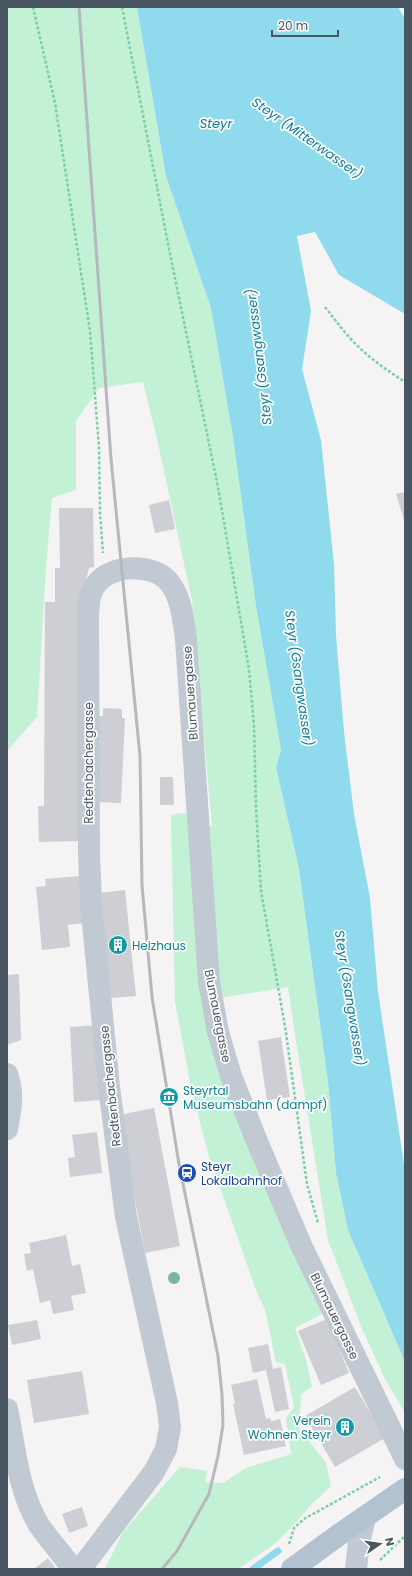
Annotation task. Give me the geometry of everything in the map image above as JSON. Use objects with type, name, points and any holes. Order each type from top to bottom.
[{"type":"main road","points":[[292,1569],[340,1534],[403,1495]]},
{"type":"street","name":"Blumauergasse","points":[[105,574],[122,569],[140,569],[156,572],[168,581],[178,596],[186,639],[209,982],[218,1032],[230,1076],[300,1245],[405,1459]]},
{"type":"street","name":"Redtenbachergasse","points":[[78,1569],[85,1563],[154,1472],[166,1449],[170,1427],[168,1403],[126,1217],[109,1087],[91,903],[89,854],[88,614],[90,595],[96,583],[105,574]]},
{"type":"street","points":[[7,1074],[12,1095],[7,1129]]},
{"type":"street","points":[[7,1409],[21,1482],[28,1504],[39,1525],[73,1569]]},
{"type":"street","points":[[356,1569],[359,1542],[365,1518]]},
{"type":"path","points":[[33,7],[55,102],[90,331],[98,447],[100,513],[105,574]]},
{"type":"path","points":[[122,7],[170,254],[218,487],[249,669],[254,726],[256,808],[261,891],[285,1026],[307,1184],[319,1226]]},
{"type":"path","points":[[325,307],[348,337],[366,354],[389,372],[405,382]]},
{"type":"path","points":[[377,1563],[405,1536]]},
{"type":"green space","points":[[7,7],[137,7],[166,176],[211,308],[233,437],[256,606],[281,750],[276,767],[299,869],[328,1082],[336,1173],[348,1230],[405,1362],[405,1413],[384,1377],[360,1324],[328,1240],[288,987],[207,1000],[232,1099],[322,1314],[295,1328],[306,1360],[312,1386],[301,1395],[299,1428],[326,1463],[331,1486],[309,1507],[277,1542],[238,1569],[105,1569],[123,1532],[180,1467],[207,1471],[205,1482],[223,1483],[246,1468],[291,1454],[286,1418],[294,1407],[285,1364],[276,1362],[265,1309],[257,1293],[208,1153],[190,1082],[175,1002],[171,815],[181,813],[191,814],[192,830],[212,826],[192,601],[158,443],[143,382],[99,388],[76,421],[76,490],[52,498],[46,567],[37,717],[7,751]]},
{"type":"water","name":"Steyr","points":[[137,7],[398,7],[405,19],[405,314],[339,275],[315,232],[297,236],[311,311],[302,369],[321,440],[334,564],[336,635],[344,732],[354,814],[370,898],[378,992],[405,1171],[405,1362],[348,1230],[336,1173],[328,1082],[299,869],[276,767],[281,750],[256,606],[233,437],[211,308],[166,176]]},
{"type":"building","points":[[405,492],[405,523],[396,494]]},
{"type":"building","points":[[169,500],[175,529],[155,533],[149,505]]},
{"type":"building","points":[[59,508],[93,508],[94,567],[89,568],[80,602],[81,841],[39,842],[38,806],[44,806],[45,602],[55,602],[55,568],[60,568]]},
{"type":"building","points":[[103,708],[122,709],[122,718],[125,718],[121,803],[97,802],[99,716],[103,716]]},
{"type":"building","points":[[160,777],[173,777],[174,805],[160,805]]},
{"type":"building","points":[[79,876],[84,923],[68,925],[70,947],[42,950],[36,887],[46,886],[45,879]]},
{"type":"building","name":"Heizhaus","points":[[125,890],[136,996],[110,998],[99,893]]},
{"type":"building","points":[[19,974],[21,1040],[7,1045],[7,975]]},
{"type":"building","points":[[97,1025],[102,1100],[74,1102],[70,1027]]},
{"type":"building","points":[[281,1037],[290,1097],[267,1100],[258,1041]]},
{"type":"building","name":"Steyr Lokalbahnhof","points":[[154,1108],[180,1246],[145,1253],[119,1115]]},
{"type":"building","points":[[97,1132],[102,1173],[70,1177],[68,1158],[75,1157],[72,1135]]},
{"type":"building","points":[[66,1235],[72,1266],[80,1264],[86,1293],[71,1296],[74,1310],[53,1314],[50,1300],[40,1303],[33,1269],[27,1271],[24,1254],[31,1253],[29,1243]]},
{"type":"building","points":[[327,1319],[349,1373],[321,1385],[298,1331]]},
{"type":"building","points":[[37,1320],[41,1339],[12,1345],[8,1325]]},
{"type":"building","points":[[268,1344],[273,1369],[281,1367],[289,1409],[275,1412],[266,1370],[253,1373],[248,1348]]},
{"type":"building","points":[[82,1371],[89,1414],[34,1423],[27,1380]]},
{"type":"building","points":[[257,1379],[266,1419],[270,1418],[271,1421],[280,1419],[286,1446],[244,1455],[233,1404],[235,1403],[231,1385]]},
{"type":"building","name":"Verein Wohnen Steyr","points":[[355,1387],[385,1438],[335,1467],[305,1416]]},
{"type":"building","points":[[82,1507],[88,1526],[69,1533],[62,1514]]},
{"type":"building","points":[[48,1558],[56,1569],[34,1569]]},
{"type":"waterway","points":[[253,1569],[278,1551]]},
{"type":"railway","points":[[79,7],[111,459],[140,756],[142,885],[152,997],[179,1164],[218,1356],[222,1395],[223,1425],[218,1456],[209,1494],[177,1551],[162,1569]]},
{"type":"place","name":"Heizhaus","points":[[118,945]]},
{"type":"place","name":"Steyrtal Museumsbahn (dampf)","points":[[169,1097]]},
{"type":"place","name":"Steyr Lokalbahnhof","points":[[187,1173]]},
{"type":"place","name":"Verein Wohnen Steyr","points":[[345,1427]]},
{"type":"water label","name":"Steyr (Mitterwasser)","points":[[307,138]]},
{"type":"water label","name":"Steyr (Gsangwasser)","points":[[259,357]]},
{"type":"water label","name":"Steyr (Gsangwasser)","points":[[299,678]]},
{"type":"water label","name":"Steyr (Gsangwasser)","points":[[350,998]]}]
